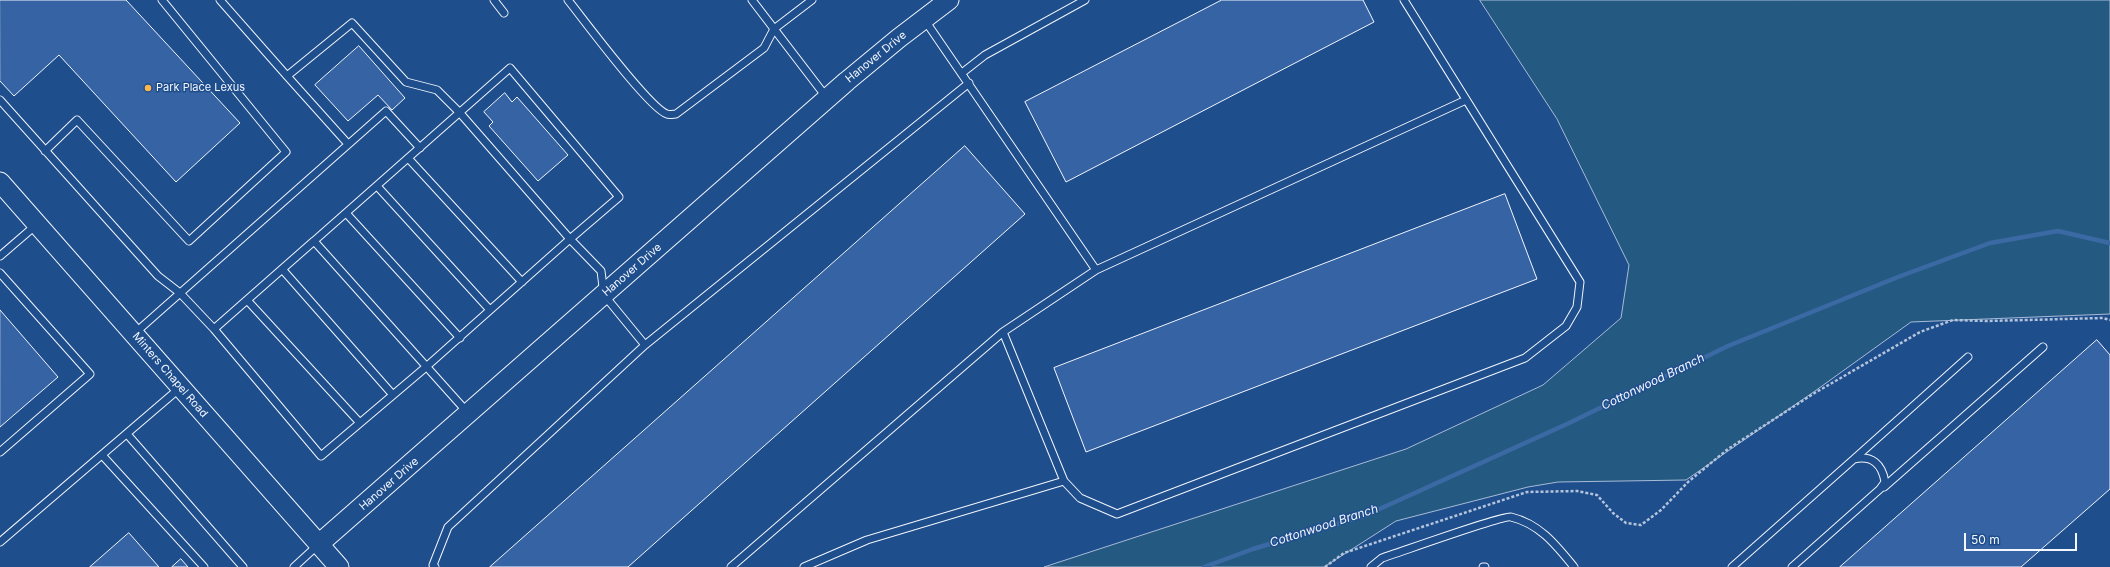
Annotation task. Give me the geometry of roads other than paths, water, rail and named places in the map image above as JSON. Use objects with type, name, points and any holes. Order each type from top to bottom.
[{"type":"street","name":"Hanover Drive","points":[[319,544],[827,98],[949,0]]},
{"type":"street","name":"Minters Chapel Road","points":[[0,182],[339,567]]},
{"type":"lane","points":[[45,150],[77,120],[189,241],[286,152],[162,0]]},
{"type":"lane","points":[[220,0],[348,144]]},
{"type":"lane","points":[[494,0],[504,13]]},
{"type":"lane","points":[[568,0],[641,91],[655,106],[667,115],[676,114],[764,48],[774,29],[812,0]]},
{"type":"lane","points":[[752,0],[827,98]]},
{"type":"lane","points":[[962,73],[985,55],[1085,0]]},
{"type":"lane","points":[[1003,332],[1064,481],[1080,498],[1117,514],[1525,358],[1566,326],[1577,307],[1580,282],[1404,0]]},
{"type":"lane","points":[[924,19],[1096,270]]},
{"type":"lane","points":[[287,76],[352,23],[406,82],[437,90],[460,113],[570,239],[601,271],[604,295],[645,345]]},
{"type":"lane","points":[[0,100],[158,276],[180,293],[214,329],[321,456],[460,338],[619,197],[510,68],[214,329]]},
{"type":"lane","points":[[435,567],[433,565],[448,527],[645,345],[969,83]]},
{"type":"lane","points":[[731,567],[1003,332],[1096,270],[1466,100]]},
{"type":"lane","points":[[134,334],[386,111],[420,148]]},
{"type":"lane","points":[[408,158],[522,282]]},
{"type":"lane","points":[[377,186],[490,310]]},
{"type":"lane","points":[[346,213],[460,338]]},
{"type":"lane","points":[[0,256],[37,224]]},
{"type":"lane","points":[[314,241],[468,414]]},
{"type":"lane","points":[[282,269],[393,395]]},
{"type":"lane","points":[[0,273],[90,374],[0,452]]},
{"type":"lane","points":[[247,300],[360,423]]},
{"type":"lane","points":[[1792,567],[2043,347]]},
{"type":"lane","points":[[1732,567],[1968,357]]},
{"type":"lane","points":[[0,542],[181,387]]},
{"type":"lane","points":[[127,434],[243,567]]},
{"type":"lane","points":[[102,455],[204,567]]},
{"type":"lane","points":[[1854,459],[1863,457],[1871,459],[1878,465],[1884,474],[1885,482],[1880,489]]},
{"type":"lane","points":[[804,567],[867,540],[1064,481]]},
{"type":"lane","points":[[1371,567],[1382,558],[1509,516],[1530,524],[1548,536],[1574,567]]},
{"type":"lane","points":[[294,567],[319,544]]},
{"type":"waterway","name":"Cottonwood Branch","points":[[1204,567],[1253,549],[1364,516],[1567,424],[1728,346],[1898,277],[1990,243],[2058,231],[2110,243]]},
{"type":"place","name":"Park Place Lexus","points":[[148,88]]}]
